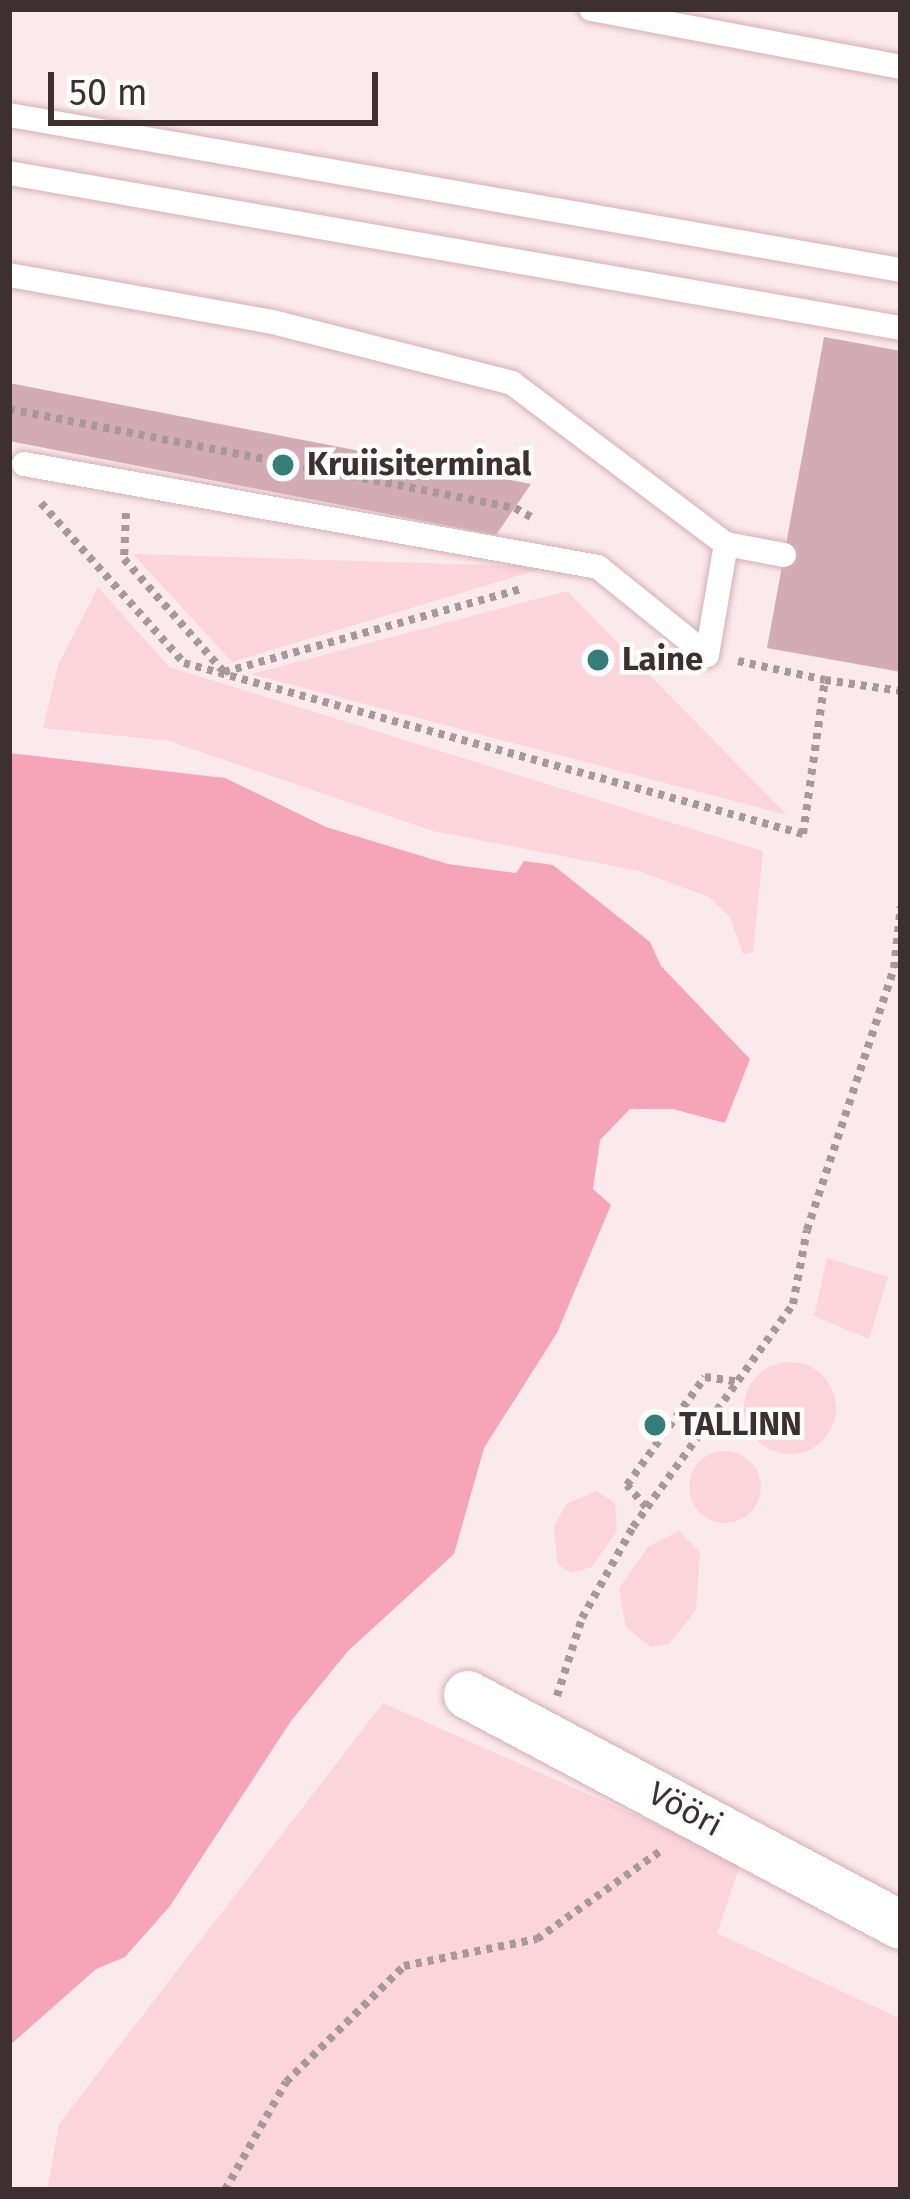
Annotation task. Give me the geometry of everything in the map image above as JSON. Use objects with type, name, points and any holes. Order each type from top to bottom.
[{"type":"street","name":"Vööri","points":[[468,1695],[901,1924]]},
{"type":"lane","points":[[591,9],[901,67]]},
{"type":"lane","points":[[9,115],[901,270]]},
{"type":"lane","points":[[9,173],[901,328]]},
{"type":"lane","points":[[9,275],[273,322],[512,382],[726,544],[784,555]]},
{"type":"lane","points":[[25,475],[598,567],[707,655],[726,544]]},
{"type":"path","points":[[9,409],[523,510]]},
{"type":"path","points":[[25,475],[184,662],[803,834],[824,680]]},
{"type":"path","points":[[124,559],[224,672]]},
{"type":"path","points":[[224,672],[598,567]]},
{"type":"path","points":[[707,655],[901,691]]},
{"type":"path","points":[[543,1734],[582,1618],[646,1507],[793,1304],[807,1230],[895,968],[901,906]]},
{"type":"path","points":[[646,1507],[627,1485],[705,1377],[739,1382]]},
{"type":"path","points":[[225,2190],[286,2082],[404,1966],[537,1939],[705,1820]]},
{"type":"shaded area","points":[[133,554],[547,567],[232,662]]},
{"type":"shaded area","points":[[98,587],[169,667],[763,851],[753,952],[743,954],[730,917],[709,897],[639,871],[433,831],[169,741],[43,728],[58,665]]},
{"type":"shaded area","points":[[567,591],[787,815],[251,674]]},
{"type":"shaded area","points":[[9,753],[225,778],[326,827],[448,864],[516,873],[524,861],[553,865],[650,942],[661,966],[750,1059],[725,1123],[673,1109],[630,1109],[600,1140],[593,1189],[611,1205],[557,1333],[484,1448],[454,1554],[348,1651],[291,1721],[170,1906],[125,1957],[96,1969],[9,2046]]},
{"type":"shaded area","points":[[827,1258],[888,1277],[869,1339],[814,1316]]},
{"type":"shaded area","points":[[790,1362],[808,1365],[823,1375],[833,1390],[833,1426],[823,1441],[808,1451],[790,1454],[772,1451],[757,1441],[747,1426],[744,1408],[747,1390],[757,1375],[772,1365]]},
{"type":"shaded area","points":[[725,1451],[750,1462],[761,1487],[750,1512],[725,1523],[700,1512],[689,1487],[700,1462]]},
{"type":"shaded area","points":[[596,1491],[615,1503],[617,1531],[592,1567],[571,1573],[557,1563],[554,1527],[566,1504]]},
{"type":"shaded area","points":[[679,1531],[700,1552],[696,1610],[669,1644],[651,1647],[626,1627],[619,1588],[649,1546]]},
{"type":"shaded area","points":[[383,1703],[741,1862],[717,1933],[901,2019],[901,2190],[47,2190],[59,2124]]},
{"type":"building","points":[[824,337],[901,351],[901,672],[767,648]]},
{"type":"building","name":"Kruiisiterminal","points":[[9,383],[531,484],[496,535],[9,441]]},
{"type":"place","name":"Kruiisiterminal","points":[[283,465]]},
{"type":"place","name":"Laine","points":[[598,660]]},
{"type":"place","name":"TALLINN","points":[[655,1425]]}]
